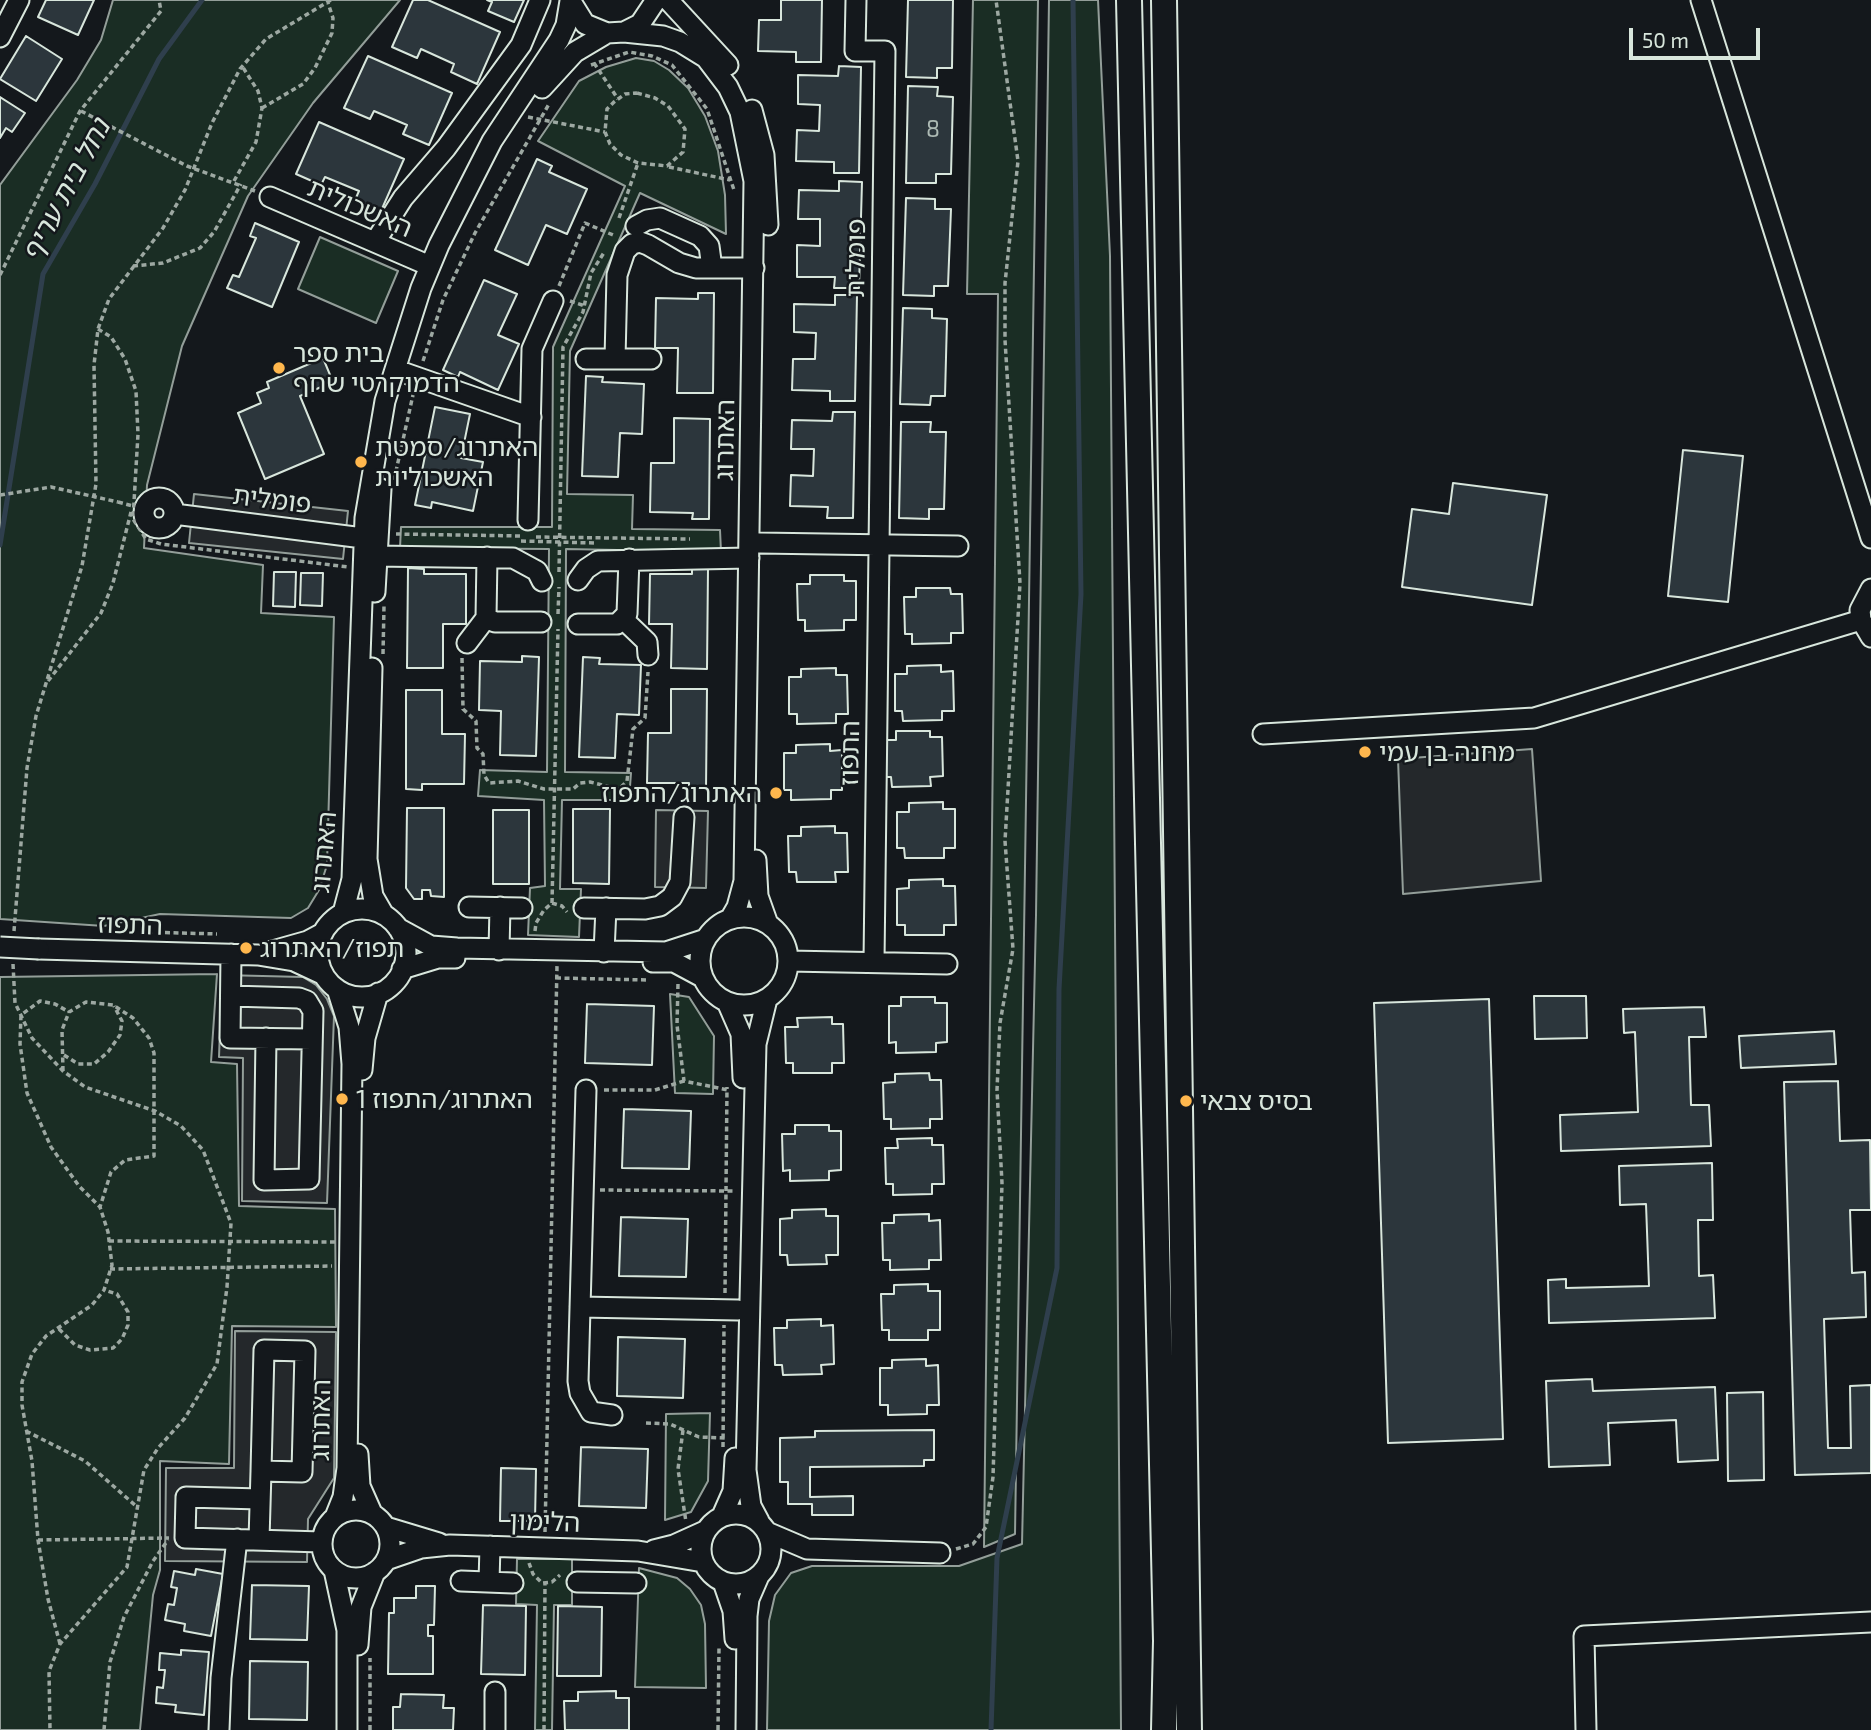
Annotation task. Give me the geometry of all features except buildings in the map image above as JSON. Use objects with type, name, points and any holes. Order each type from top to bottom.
[{"type":"main road","points":[[1129,0],[1166,1641],[1164,1730]]},
{"type":"main road","points":[[1164,0],[1190,1610],[1189,1730]]},
{"type":"street","points":[[0,37],[19,0]]},
{"type":"street","points":[[375,242],[403,198],[446,148],[521,45],[540,0]]},
{"type":"street","points":[[570,1],[585,24],[616,33],[648,16],[656,0]]},
{"type":"street","name":"האתרוג","points":[[668,0],[719,55],[741,86],[753,111],[764,155],[768,196],[744,881],[730,919]]},
{"type":"street","name":"פומלית","points":[[856,0],[855,51],[885,51],[878,545]]},
{"type":"street","points":[[1701,0],[1871,538]]},
{"type":"street","name":"האתרוג","points":[[391,922],[373,895],[367,859],[371,547],[369,480],[385,401],[430,266],[492,141],[559,40],[566,25],[570,1]]},
{"type":"street","name":"האתרוג","points":[[343,913],[352,879],[371,547],[387,449],[412,375],[426,309],[460,230],[531,117],[555,72],[583,47],[616,33],[663,36],[680,42],[706,58],[728,87],[740,112],[754,181],[756,879],[761,910],[768,924]]},
{"type":"street","name":"האשכולית","points":[[270,197],[430,266]]},
{"type":"street","points":[[636,226],[647,220],[660,218],[700,236],[709,246],[712,268]]},
{"type":"street","points":[[615,359],[617,275],[625,251],[632,244],[640,242],[648,245],[688,266],[754,268]]},
{"type":"street","points":[[528,520],[532,349],[553,301]]},
{"type":"street","points":[[586,359],[651,359]]},
{"type":"street","points":[[412,375],[531,417]]},
{"type":"street","name":"פומלית","points":[[138,508],[148,524],[156,528],[167,526],[174,514],[371,547],[513,558],[537,571],[542,581]]},
{"type":"street","points":[[578,580],[586,569],[598,561],[878,545],[958,546]]},
{"type":"street","name":"התפוז","points":[[874,962],[878,545]]},
{"type":"street","points":[[467,643],[486,618],[487,557]]},
{"type":"street","points":[[578,624],[617,624],[628,614],[629,559]]},
{"type":"street","points":[[1263,734],[1534,718],[1866,628],[1863,600],[1871,589]]},
{"type":"street","points":[[486,618],[495,622],[541,622]]},
{"type":"street","points":[[622,619],[647,642],[648,655]]},
{"type":"street","points":[[577,914],[606,908],[645,909],[660,906],[671,897],[680,882],[684,817]]},
{"type":"street","points":[[470,907],[522,908]]},
{"type":"street","points":[[499,950],[500,907]]},
{"type":"street","points":[[604,952],[606,908]]},
{"type":"street","points":[[391,922],[405,951],[402,969],[390,986],[378,993],[358,997],[331,982],[318,951],[323,933],[330,923],[343,913],[365,909],[391,922],[431,946],[499,950],[666,952],[706,939]]},
{"type":"street","points":[[402,969],[438,958],[556,969],[674,962],[704,979],[717,997],[726,1002],[748,1006],[767,999],[782,983],[788,961],[782,940],[768,924],[749,918],[730,919],[720,924],[706,939],[700,956],[704,979]]},
{"type":"street","name":"התפוז","points":[[258,955],[294,946],[323,933]]},
{"type":"street","name":"התפוז","points":[[7,952],[39,948],[258,955],[294,961],[331,982]]},
{"type":"street","points":[[231,954],[230,1038],[312,1039]]},
{"type":"street","points":[[788,961],[947,964]]},
{"type":"street","name":"האתרוג","points":[[331,982],[349,1027],[352,1064],[347,1468],[335,1517]]},
{"type":"street","name":"האתרוג","points":[[378,993],[365,1038],[362,1099],[358,1467],[360,1486],[379,1520]]},
{"type":"street","points":[[231,996],[289,997],[307,1001],[313,1011],[309,1179],[264,1180],[266,1038]]},
{"type":"street","points":[[746,1730],[749,1599],[763,1571],[771,1546],[751,1506],[746,1470],[756,1044],[767,999]]},
{"type":"street","points":[[726,1002],[741,1034],[735,1091],[727,1443],[733,1491],[722,1516],[697,1535],[703,1562],[715,1578],[741,1584],[763,1571],[778,1557],[807,1549],[940,1553]]},
{"type":"street","points":[[586,1090],[580,1393],[590,1412],[612,1415]]},
{"type":"street","points":[[580,1307],[731,1310]]},
{"type":"street","points":[[260,1540],[260,1499],[264,1350],[305,1351],[302,1472],[261,1471]]},
{"type":"street","points":[[260,1499],[186,1497],[177,1538],[322,1542]]},
{"type":"street","points":[[357,1730],[361,1607],[390,1547],[379,1520],[352,1509],[335,1517],[325,1528],[322,1542],[326,1561],[334,1570],[354,1578],[380,1566]]},
{"type":"street","points":[[722,1516],[744,1514],[763,1527],[807,1549]]},
{"type":"street","name":"הלימון","points":[[379,1520],[450,1545]]},
{"type":"street","name":"הלימון","points":[[638,1552],[660,1549],[697,1535]]},
{"type":"street","points":[[219,1730],[221,1678],[237,1539]]},
{"type":"street","name":"הלימון","points":[[380,1566],[421,1548],[450,1545],[638,1552],[703,1562]]},
{"type":"street","points":[[489,1582],[490,1546]]},
{"type":"street","points":[[600,1582],[601,1550]]},
{"type":"street","points":[[334,1570],[347,1630],[347,1730]]},
{"type":"street","points":[[460,1581],[513,1583]]},
{"type":"street","points":[[577,1582],[636,1583]]},
{"type":"street","points":[[723,1582],[733,1611],[735,1632],[733,1730]]},
{"type":"street","points":[[1586,1730],[1584,1636],[1871,1622]]},
{"type":"street","points":[[495,1692],[495,1730]]},
{"type":"path","points":[[0,275],[80,111],[161,11],[159,0]]},
{"type":"path","points":[[940,1553],[972,1544],[986,1527],[992,1478],[1002,1183],[998,1090],[1000,1023],[1013,949],[1005,841],[1020,583],[1005,340],[1005,283],[1018,161],[996,0]]},
{"type":"path","points":[[14,932],[27,768],[36,716],[82,566],[96,484],[94,365],[99,329],[108,299],[163,228],[195,169],[221,102],[242,66],[266,39],[329,1],[333,18],[332,33],[315,68],[303,84],[262,108]]},
{"type":"path","points":[[583,47],[618,99]]},
{"type":"path","points":[[582,67],[629,52],[652,56],[672,65],[707,109],[735,192]]},
{"type":"path","points":[[234,181],[256,142],[262,108],[258,91],[242,66]]},
{"type":"path","points":[[667,166],[683,152],[687,139],[679,118],[655,97],[637,93],[618,99],[607,110],[605,132],[610,144],[621,155],[638,163],[667,166],[731,180],[754,181]]},
{"type":"path","points":[[393,488],[412,375],[443,300],[531,117],[553,98]]},
{"type":"path","points":[[80,111],[195,169],[234,181],[270,197]]},
{"type":"path","points":[[531,117],[605,132]]},
{"type":"path","points":[[534,950],[536,923],[552,903],[563,347],[583,312],[591,273],[613,235],[638,163]]},
{"type":"path","points":[[131,266],[163,263],[200,248],[214,232],[241,184]]},
{"type":"path","points":[[553,301],[585,223],[613,235]]},
{"type":"path","points":[[99,329],[111,337],[125,359],[136,391],[136,529],[145,539],[161,544],[371,547],[559,539],[694,542]]},
{"type":"path","points":[[0,495],[51,487],[138,508]]},
{"type":"path","points":[[46,683],[101,614],[138,508]]},
{"type":"path","points":[[383,657],[384,603]]},
{"type":"path","points":[[467,643],[462,656],[463,709],[476,721],[477,748],[483,754],[484,775],[489,783],[518,781],[555,789],[573,789],[580,783],[590,782],[619,789],[627,781],[633,729],[645,718],[648,655]]},
{"type":"path","points":[[552,903],[577,914]]},
{"type":"path","points":[[7,952],[15,1003],[32,1038],[63,1071],[85,1087],[155,1111],[181,1126],[203,1150],[231,1223],[216,1364],[185,1418],[158,1448],[144,1470],[127,1567],[60,1644],[49,1671],[50,1730]]},
{"type":"path","points":[[569,1549],[562,1573],[552,1582],[545,1582],[533,1574],[537,1548],[556,969],[651,980]]},
{"type":"path","points":[[684,1081],[677,1025],[678,981],[704,979]]},
{"type":"path","points":[[21,1014],[40,1001],[55,1004],[69,1012]]},
{"type":"path","points":[[63,1071],[62,1030],[69,1012],[86,1002],[113,1005],[133,1017],[149,1038],[154,1053],[154,1156],[125,1160],[111,1172],[100,1207]]},
{"type":"path","points":[[64,1055],[78,1064],[94,1064],[108,1052],[120,1035],[122,1021],[113,1005]]},
{"type":"path","points":[[21,1014],[20,1044],[27,1093],[51,1146],[79,1185],[100,1207],[109,1241],[110,1269],[104,1290],[92,1305],[46,1336],[32,1354],[22,1382],[38,1541],[48,1599],[60,1644]]},
{"type":"path","points":[[646,1423],[670,1424],[699,1437],[727,1443],[735,1091],[727,1079]]},
{"type":"path","points":[[586,1090],[655,1090],[684,1081],[735,1091]]},
{"type":"path","points":[[584,1190],[733,1191]]},
{"type":"path","points":[[109,1241],[350,1242]]},
{"type":"path","points":[[110,1269],[349,1266]]},
{"type":"path","points":[[59,1329],[75,1345],[90,1350],[113,1348],[122,1339],[128,1325],[128,1312],[117,1294],[104,1290]]},
{"type":"path","points":[[683,1430],[678,1469],[697,1535]]},
{"type":"path","points":[[25,1431],[85,1461],[136,1506]]},
{"type":"path","points":[[38,1541],[177,1538]]},
{"type":"path","points":[[104,1730],[110,1661],[124,1617],[153,1561],[177,1538]]},
{"type":"path","points":[[544,1730],[545,1582]]},
{"type":"path","points":[[718,1730],[720,1635]]},
{"type":"green space","points":[[113,0],[400,0],[313,103],[248,196],[182,346],[147,485],[144,548],[263,565],[261,613],[334,617],[327,865],[319,890],[308,908],[291,918],[160,914],[104,926],[0,919],[0,185],[77,80],[101,40]]},
{"type":"green space","points":[[973,0],[1038,0],[1015,1534],[984,1547],[998,294],[967,294]]},
{"type":"green space","points":[[1049,0],[1098,0],[1110,256],[1121,1730],[767,1730],[769,1621],[775,1595],[791,1573],[812,1566],[959,1566],[1022,1544],[1036,915]]},
{"type":"green space","points":[[636,58],[654,61],[669,70],[688,88],[705,116],[718,151],[725,195],[726,234],[640,193],[570,351],[567,494],[633,495],[632,529],[720,530],[721,552],[566,549],[565,772],[631,773],[629,800],[562,800],[560,889],[581,889],[579,937],[528,935],[530,888],[545,886],[544,800],[478,796],[480,770],[547,772],[549,549],[400,548],[401,527],[552,527],[553,347],[625,186],[538,141],[579,81],[606,67]]},
{"type":"green space","points":[[320,237],[398,271],[376,323],[298,289]]},
{"type":"green space","points":[[217,974],[211,1062],[237,1064],[239,1206],[335,1209],[336,1327],[232,1326],[229,1464],[160,1461],[160,1570],[153,1595],[140,1730],[0,1730],[0,977]]},
{"type":"green space","points":[[670,994],[689,997],[714,1036],[713,1094],[675,1093]]},
{"type":"green space","points":[[710,1413],[708,1481],[691,1512],[665,1520],[666,1414]]},
{"type":"green space","points":[[517,1559],[572,1559],[572,1605],[554,1605],[552,1730],[535,1730],[537,1605],[516,1604]]},
{"type":"green space","points":[[639,1568],[677,1578],[690,1589],[701,1605],[705,1624],[706,1688],[635,1687]]},
{"type":"shaded area","points":[[194,494],[348,511],[343,559],[189,543]]},
{"type":"shaded area","points":[[1532,749],[1541,881],[1403,894],[1398,759]]},
{"type":"shaded area","points":[[656,810],[708,811],[706,888],[655,887]]},
{"type":"shaded area","points":[[222,975],[303,977],[316,985],[327,999],[334,1016],[327,1203],[242,1201],[243,1058],[219,1057]]},
{"type":"shaded area","points":[[235,1331],[336,1332],[334,1478],[308,1519],[307,1562],[165,1561],[166,1468],[234,1468]]},
{"type":"waterway","name":"נחל בית עריף","points":[[0,545],[43,274],[95,184],[159,59],[202,0]]},
{"type":"waterway","points":[[991,1730],[997,1558],[1057,1268],[1059,989],[1081,594],[1073,0]]},
{"type":"place","name":"בית ספר הדמוקרטי שחף","points":[[279,368]]},
{"type":"place","name":"האתרוג/סמטת האשכוליות","points":[[361,462]]},
{"type":"place","name":"מחנה בן עמי","points":[[1365,752]]},
{"type":"place","name":"האתרוג/התפוז","points":[[776,793]]},
{"type":"place","name":"תפוז/האתרוג","points":[[246,948]]},
{"type":"place","name":"האתרוג/התפוז 1","points":[[342,1099]]},
{"type":"place","name":"בסיס צבאי","points":[[1186,1101]]}]
